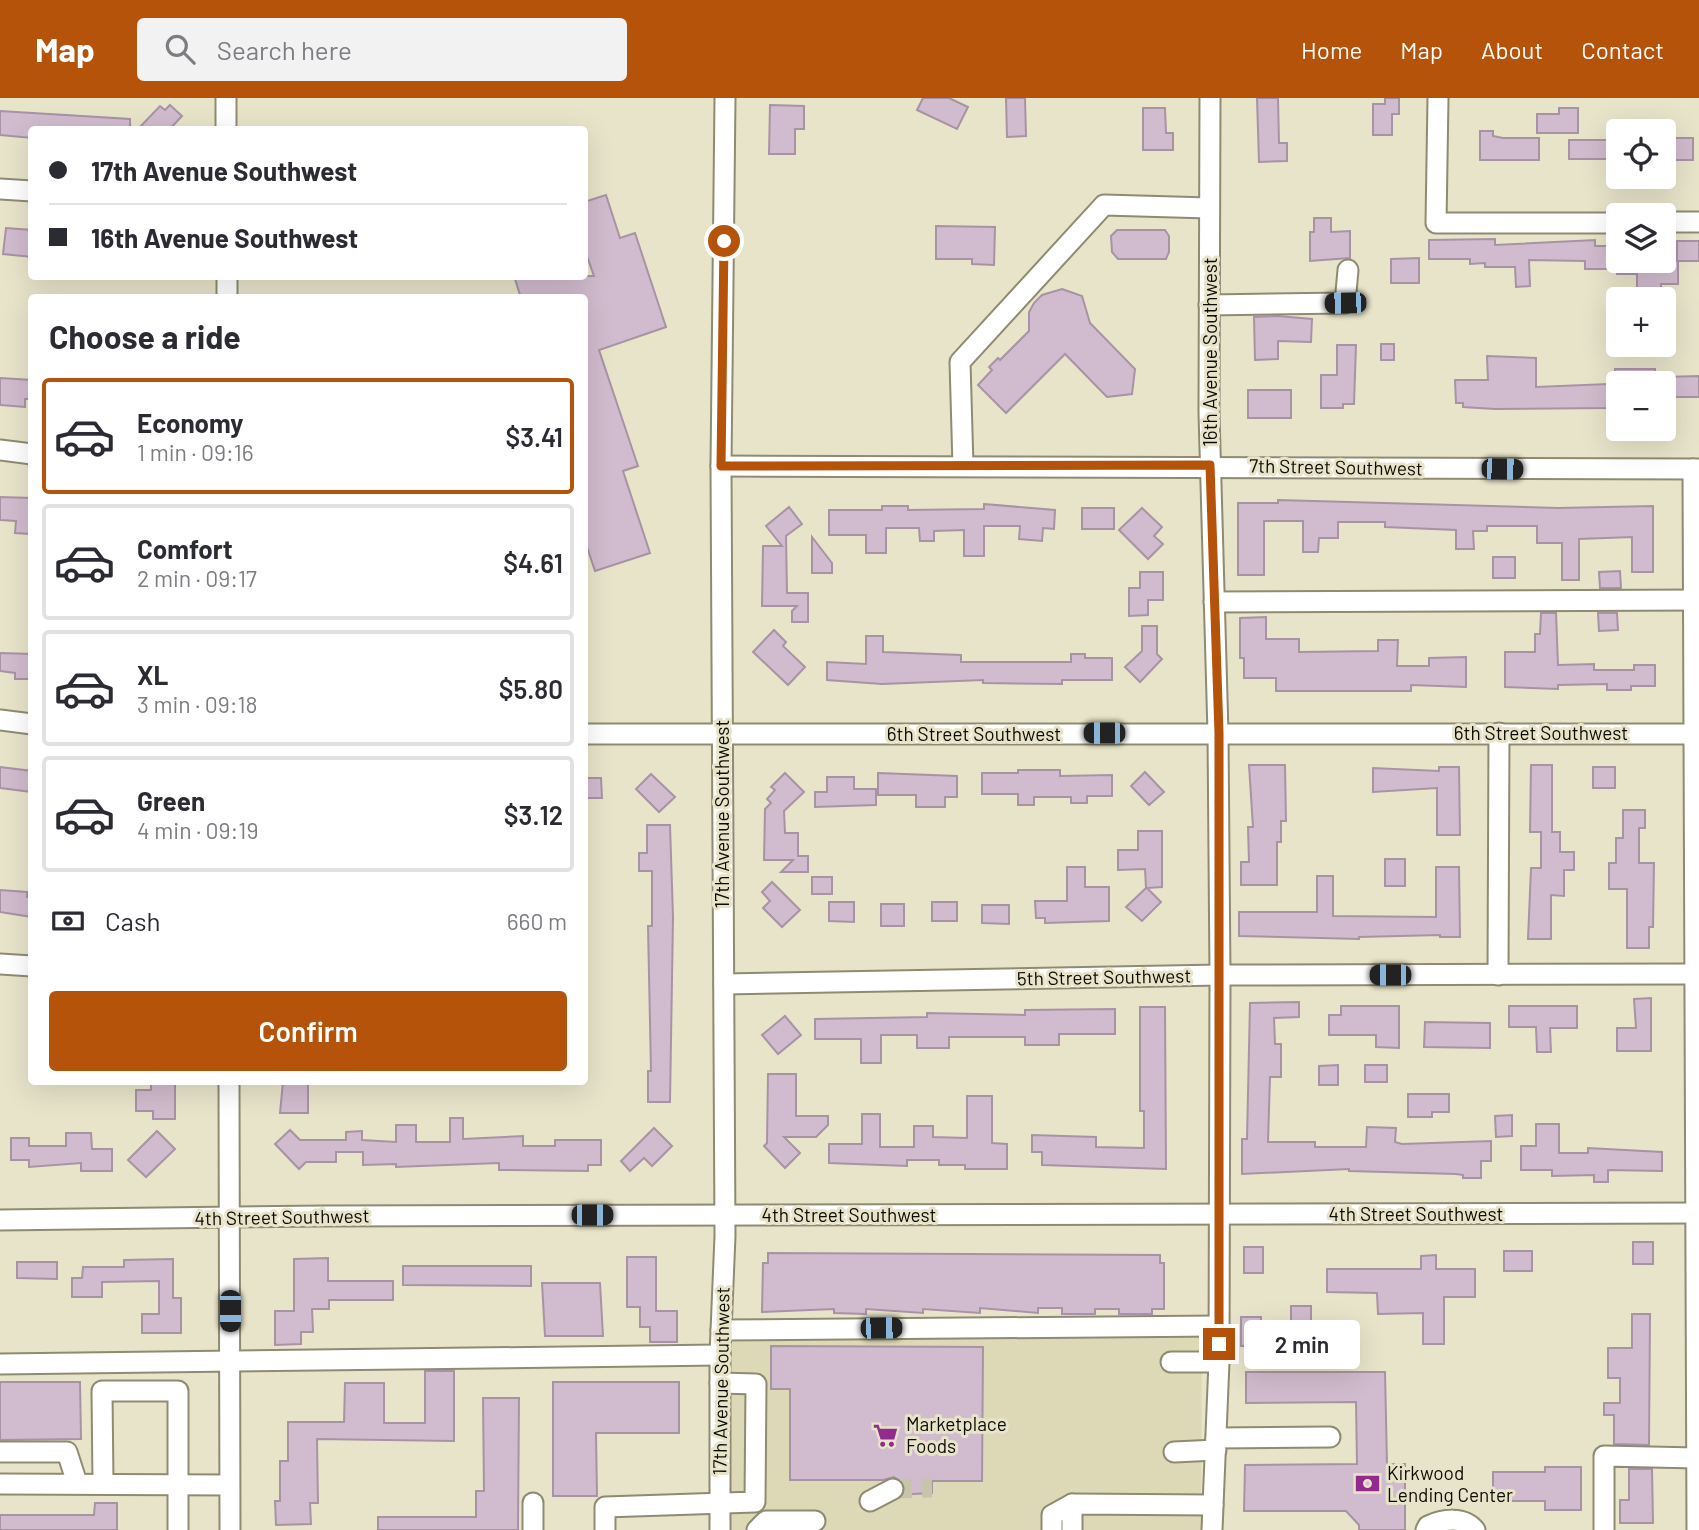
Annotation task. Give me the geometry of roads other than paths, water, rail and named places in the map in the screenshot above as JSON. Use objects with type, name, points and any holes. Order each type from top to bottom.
[{"type":"street","points":[[226,98],[226,126]]},
{"type":"street","name":"17th Avenue Southwest","points":[[720,1530],[720,1355],[725,1214],[721,466],[725,98]]},
{"type":"street","name":"16th Avenue Southwest","points":[[1210,98],[1210,465],[1219,733],[1220,975],[1219,1362],[1212,1530]]},
{"type":"street","points":[[1438,98],[1436,223],[1606,223]]},
{"type":"street","points":[[0,188],[28,191]]},
{"type":"street","points":[[963,466],[960,362],[1104,205],[1209,208]]},
{"type":"street","points":[[1676,222],[1699,222]]},
{"type":"street","points":[[1209,305],[1345,303],[1348,270]]},
{"type":"street","points":[[0,450],[28,453]]},
{"type":"street","name":"7th Street Southwest","points":[[721,466],[1210,465],[1696,469]]},
{"type":"street","points":[[1696,469],[1698,1518]]},
{"type":"street","points":[[1214,602],[1696,600]]},
{"type":"street","points":[[0,720],[28,724]]},
{"type":"street","points":[[1498,975],[1499,733]]},
{"type":"street","name":"6th Street Southwest","points":[[588,734],[1697,734]]},
{"type":"street","points":[[0,964],[28,967]]},
{"type":"street","name":"5th Street Southwest","points":[[724,984],[1220,975],[1695,974]]},
{"type":"street","points":[[229,1085],[230,1530]]},
{"type":"street","name":"4th Street Southwest","points":[[0,1220],[725,1214],[1697,1213]]},
{"type":"street","points":[[721,1330],[1218,1326]]},
{"type":"street","points":[[0,1364],[720,1355]]},
{"type":"street","points":[[1171,1362],[1219,1362]]},
{"type":"street","points":[[605,1530],[605,1507],[755,1502],[756,1384],[720,1383]]},
{"type":"street","points":[[103,1483],[102,1391],[178,1391],[178,1530]]},
{"type":"street","points":[[1174,1452],[1216,1444],[1330,1437]]},
{"type":"street","points":[[0,1452],[67,1452],[77,1483]]},
{"type":"street","points":[[1604,1530],[1604,1456],[1698,1470]]},
{"type":"street","points":[[0,1484],[229,1485]]},
{"type":"street","points":[[870,1500],[892,1489]]},
{"type":"street","points":[[533,1503],[533,1530]]},
{"type":"street","points":[[1052,1530],[1052,1515],[1072,1504],[1213,1505]]},
{"type":"street","points":[[1072,1504],[1072,1530]]},
{"type":"street","points":[[757,1530],[766,1521],[815,1521]]},
{"type":"street","points":[[1426,1530],[1428,1526],[1461,1522],[1475,1530]]},
{"type":"tunnel","points":[[893,1489],[932,1488]]},
{"type":"place","name":"Marketplace Foods","points":[[886,1435]]},
{"type":"place","name":"Kirkwood Lending Center","points":[[1367,1484]]}]
